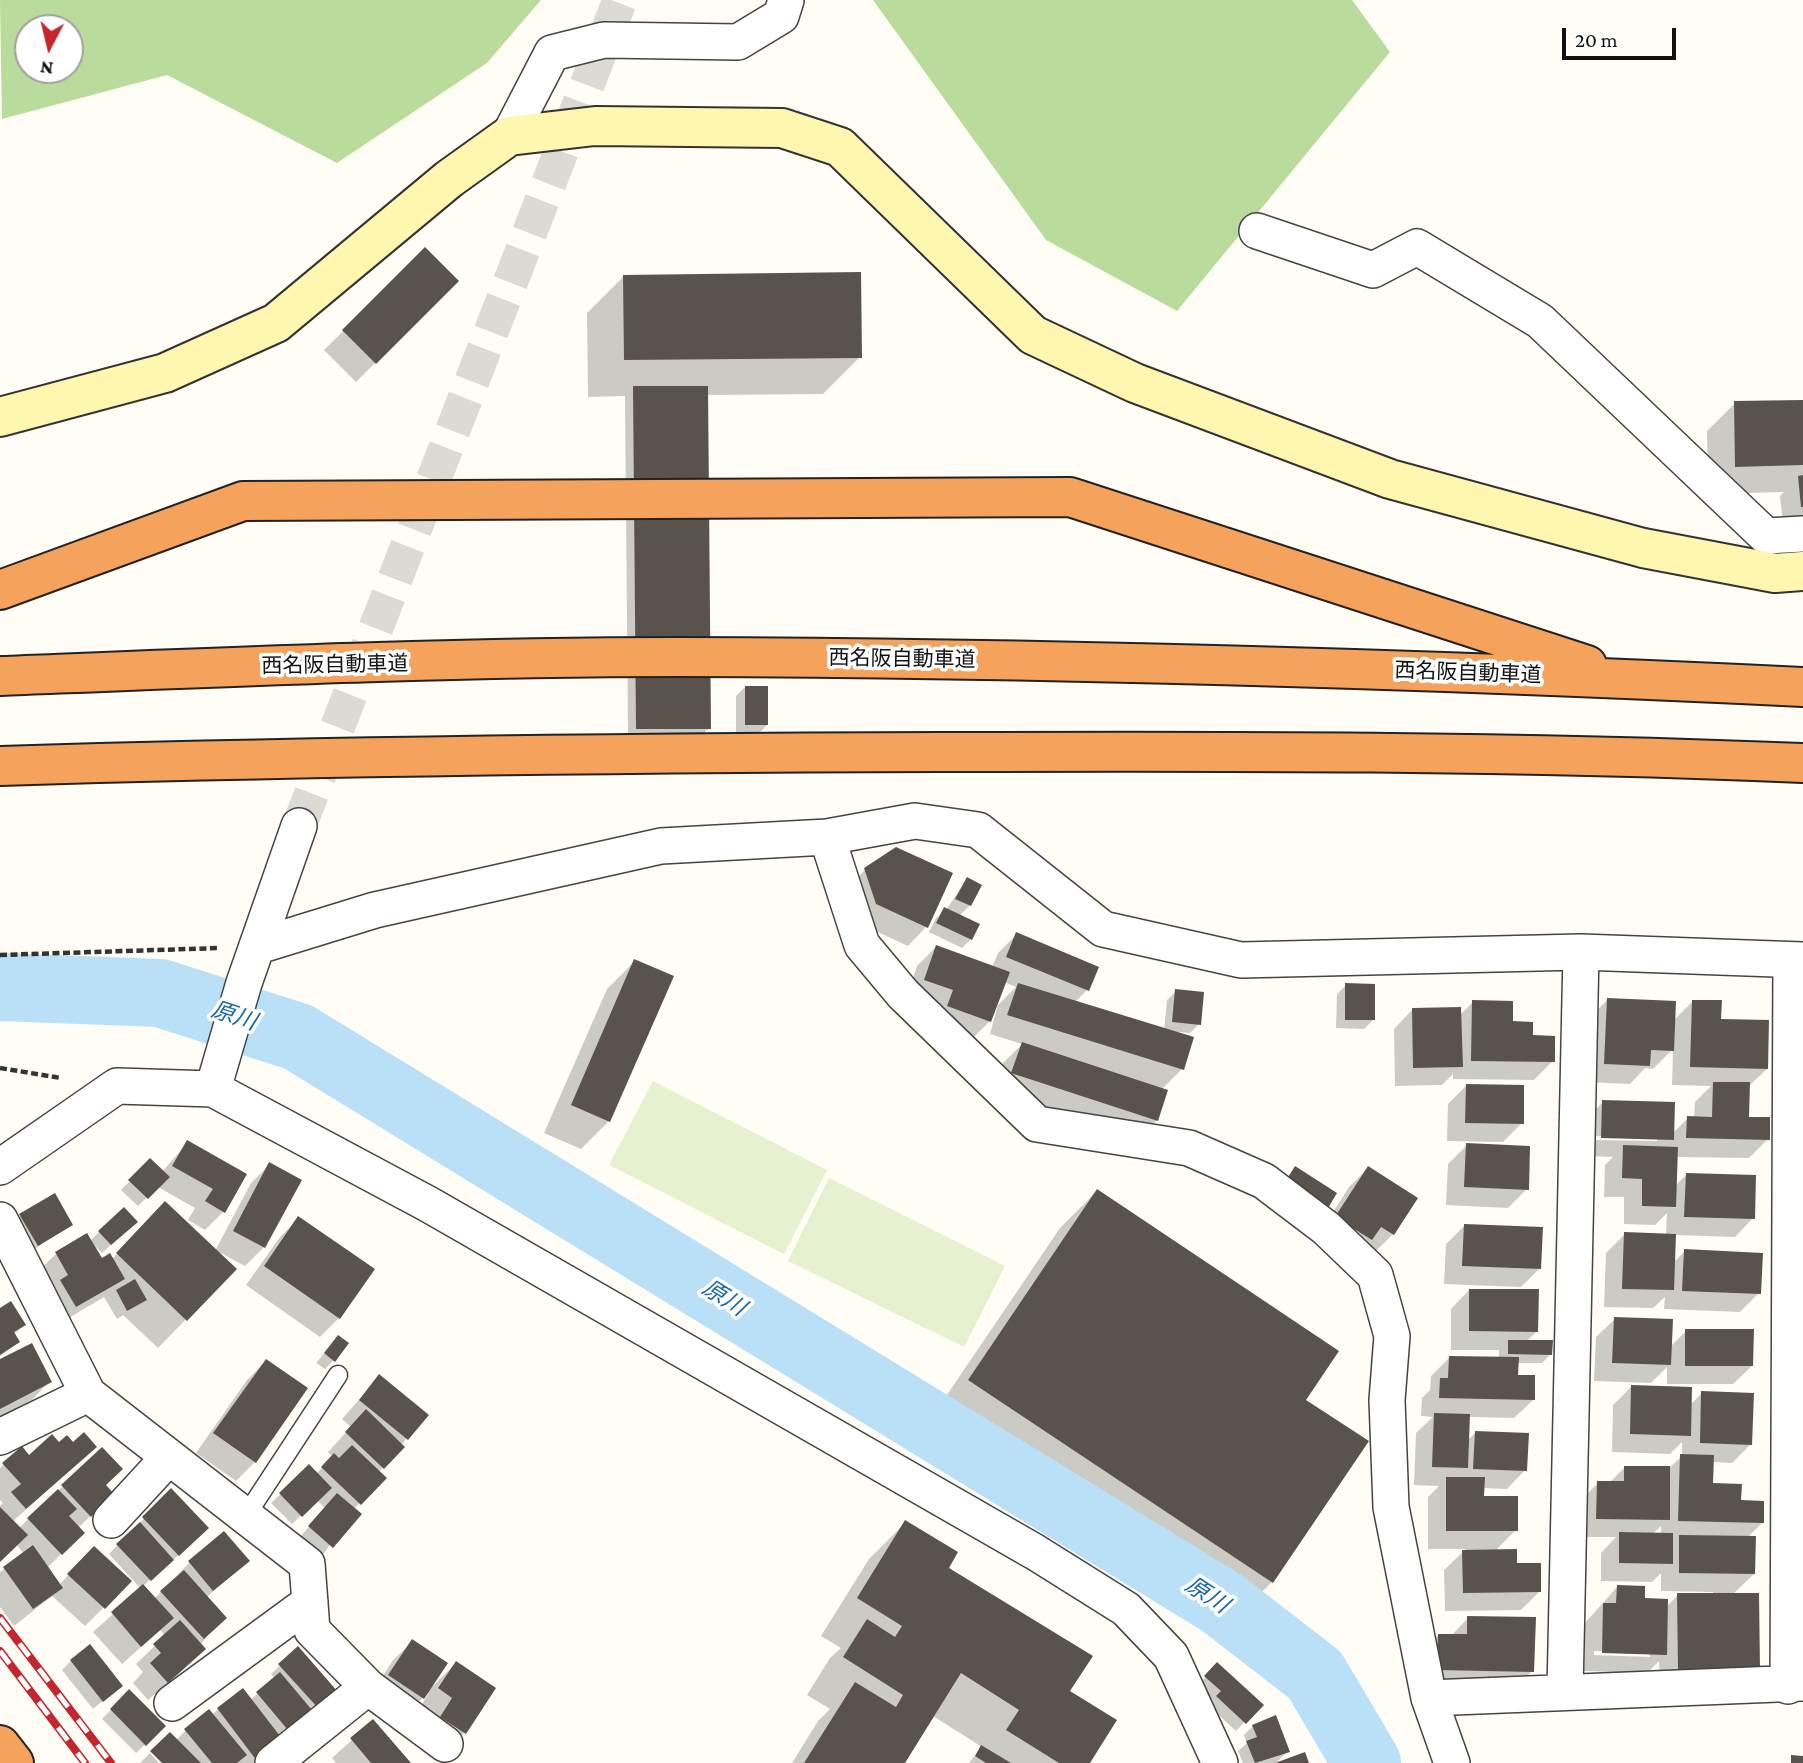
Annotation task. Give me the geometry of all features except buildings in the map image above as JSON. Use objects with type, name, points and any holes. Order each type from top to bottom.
[{"type":"highway","points":[[0,590],[243,501],[1070,498],[1630,679]]},
{"type":"highway","name":"西名阪自動車道","points":[[0,676],[206,668],[689,657],[1150,662],[1803,687]]},
{"type":"highway","points":[[0,766],[686,753],[1176,751],[1669,758],[1803,763]]},
{"type":"highway","points":[[0,1745],[13,1763]]},
{"type":"street","points":[[0,417],[165,373],[276,323],[449,179],[509,136],[552,53],[604,40],[737,42],[781,16],[786,0]]},
{"type":"street","points":[[509,136],[595,125],[782,128],[840,147],[1033,335],[1135,383],[1390,479],[1643,548],[1775,573],[1803,571]]},
{"type":"street","points":[[1256,231],[1373,270],[1417,247],[1540,321],[1766,536],[1803,534]]},
{"type":"street","points":[[258,946],[375,910],[661,846],[827,837],[915,821],[978,830],[1103,929],[1241,960],[1581,952],[1797,960],[1795,1684],[1429,1698]]},
{"type":"street","points":[[217,1076],[244,983],[299,826]]},
{"type":"street","points":[[827,837],[862,945],[903,994],[1037,1124],[1189,1148],[1252,1175],[1264,1181],[1326,1228],[1375,1275],[1392,1336],[1387,1400],[1391,1507],[1429,1698],[1452,1763]]},
{"type":"street","points":[[1565,1691],[1581,952]]},
{"type":"street","points":[[0,1167],[117,1086],[217,1076],[428,1204],[1035,1552],[1126,1609],[1171,1656],[1220,1763]]},
{"type":"street","points":[[0,1220],[88,1394],[307,1564],[312,1629],[368,1687],[445,1744]]},
{"type":"street","points":[[0,1437],[88,1394]]},
{"type":"street","points":[[111,1520],[169,1457]]},
{"type":"street","points":[[172,1703],[310,1602]]},
{"type":"street","points":[[274,1763],[368,1687]]},
{"type":"lane","points":[[245,1517],[338,1375]]},
{"type":"path","points":[[0,955],[258,946]]},
{"type":"path","points":[[0,1068],[117,1086]]},
{"type":"green space","points":[[0,0],[541,0],[487,63],[337,163],[167,75],[2,119]]},
{"type":"green space","points":[[873,0],[1352,0],[1390,52],[1177,311],[1046,240]]},
{"type":"green space","points":[[653,1081],[827,1170],[784,1254],[609,1165]]},
{"type":"green space","points":[[829,1178],[1005,1266],[964,1347],[788,1261]]},
{"type":"waterway","name":"原川","points":[[0,987],[160,993],[298,1037],[1222,1603],[1315,1675],[1367,1763]]},
{"type":"tunnel","points":[[299,826],[620,0]]},
{"type":"railway","points":[[0,1618],[111,1763]]},
{"type":"railway","points":[[0,1651],[85,1763]]}]
